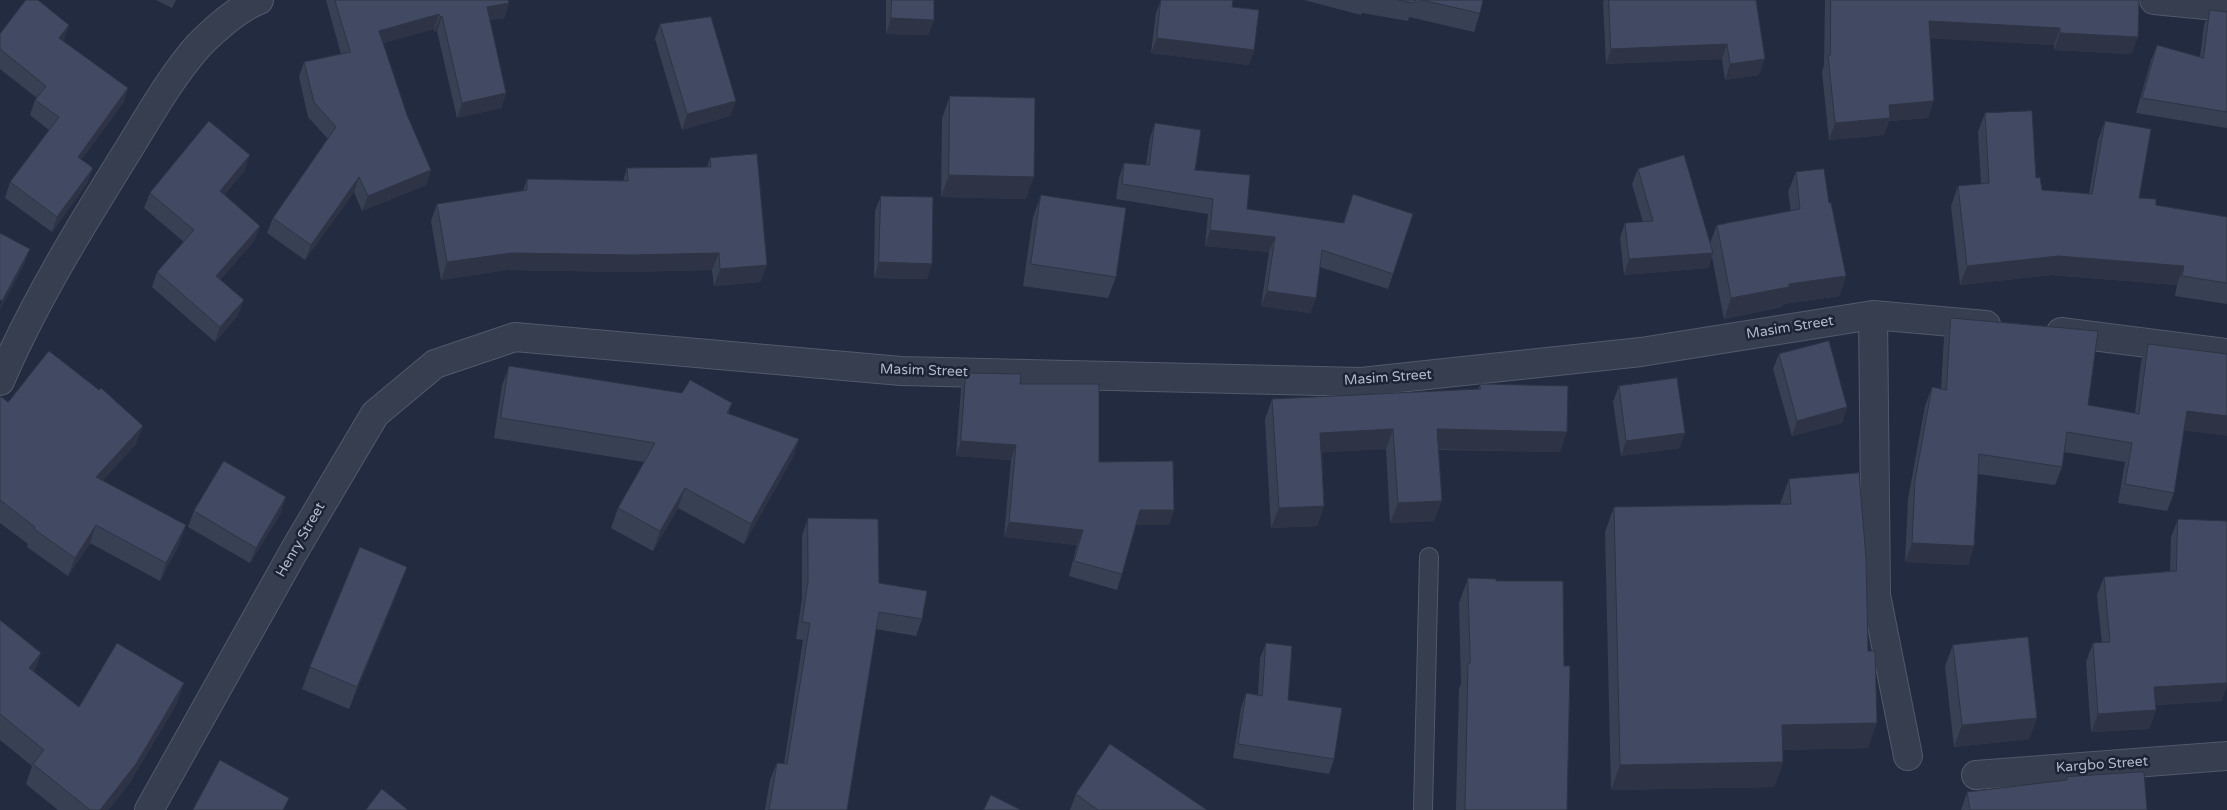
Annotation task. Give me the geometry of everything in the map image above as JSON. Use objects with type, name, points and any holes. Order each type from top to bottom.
[{"type":"street","points":[[0,381],[22,331],[80,228],[162,96],[200,45],[244,6],[259,0]]},
{"type":"street","points":[[2154,0],[2227,7]]},
{"type":"street","points":[[1873,315],[1876,595],[1908,756]]},
{"type":"street","name":"Masim Street","points":[[515,337],[901,371],[1361,382],[1641,352],[1873,315],[2012,328]]},
{"type":"street","points":[[2041,330],[2100,335],[2227,353]]},
{"type":"street","name":"Henry Street","points":[[150,810],[294,551],[375,414],[435,364],[515,337]]},
{"type":"street","name":"Kargbo Street","points":[[1976,775],[2227,756]]},
{"type":"lane","points":[[1423,810],[1429,557]]},
{"type":"building","points":[[26,0],[38,0],[69,25],[59,38],[128,88],[78,157],[93,168],[57,217],[10,182],[59,117],[35,100],[46,86],[0,49],[0,34]]},
{"type":"building","points":[[335,0],[508,0],[509,3],[487,7],[506,93],[462,103],[442,16],[440,17],[439,14],[379,31],[407,115],[431,170],[368,196],[359,177],[311,245],[273,218],[336,127],[314,102],[304,62],[350,52]]},
{"type":"building","points":[[892,0],[934,0],[934,20],[891,18]]},
{"type":"building","points":[[1161,0],[1233,0],[1232,7],[1259,10],[1254,50],[1157,38]]},
{"type":"building","points":[[1399,0],[1415,0],[1414,3]]},
{"type":"building","points":[[1422,0],[1483,0],[1480,13]]},
{"type":"building","points":[[1609,0],[1756,0],[1765,59],[1730,64],[1727,44],[1611,49]]},
{"type":"building","points":[[1831,0],[2139,0],[2138,37],[2060,33],[2060,28],[1929,21],[1934,101],[1889,105],[1890,118],[1835,123],[1828,55],[1830,55]]},
{"type":"building","points":[[2210,10],[2227,12],[2227,112],[2142,98],[2157,45],[2203,58]]},
{"type":"building","points":[[711,17],[736,101],[687,114],[660,24]]},
{"type":"building","points":[[950,96],[1035,98],[1034,177],[949,175]]},
{"type":"building","points":[[2032,111],[2036,178],[2040,177],[2042,190],[2092,194],[2105,121],[2151,129],[2139,198],[2156,199],[2156,205],[2227,217],[2227,283],[2182,276],[2184,266],[2058,256],[1967,266],[1958,186],[1989,183],[1985,113]]},
{"type":"building","points":[[209,121],[250,155],[220,191],[260,226],[216,276],[244,300],[220,327],[157,272],[194,230],[150,193]]},
{"type":"building","points":[[1155,123],[1201,130],[1195,170],[1250,175],[1247,209],[1344,223],[1353,194],[1413,214],[1393,274],[1322,250],[1316,298],[1267,291],[1275,237],[1210,230],[1213,199],[1122,184],[1124,163],[1149,165]]},
{"type":"building","points":[[757,154],[767,265],[720,269],[719,253],[630,255],[512,253],[447,262],[437,204],[527,190],[527,179],[628,181],[627,168],[711,167],[710,158]]},
{"type":"building","points":[[1684,155],[1713,253],[1629,259],[1625,223],[1653,221],[1638,169]]},
{"type":"building","points":[[1824,169],[1829,203],[1831,203],[1846,276],[1789,284],[1789,287],[1731,298],[1717,225],[1800,209],[1796,172]]},
{"type":"building","points":[[1041,195],[1126,208],[1116,277],[1031,264]]},
{"type":"building","points":[[881,196],[933,197],[932,264],[879,262]]},
{"type":"building","points":[[0,233],[30,249],[2,301],[0,300]]},
{"type":"building","points":[[1951,318],[2098,331],[2088,405],[2139,414],[2148,344],[2227,354],[2227,416],[2187,411],[2174,493],[2125,484],[2132,443],[2067,432],[2062,467],[1979,454],[1974,546],[1912,543],[1915,480],[1932,387],[1946,390]]},
{"type":"building","points":[[1829,341],[1847,407],[1797,421],[1779,354]]},
{"type":"building","points":[[49,351],[99,390],[101,388],[143,426],[96,477],[186,525],[166,563],[96,525],[75,558],[34,529],[35,527],[0,500],[0,396],[8,402]]},
{"type":"building","points":[[509,366],[682,393],[690,380],[732,403],[727,413],[799,439],[751,524],[685,488],[660,531],[618,508],[655,443],[501,418]]},
{"type":"building","points":[[966,373],[1021,374],[1020,384],[1099,384],[1099,462],[1173,461],[1174,510],[1140,510],[1122,574],[1074,561],[1083,530],[1009,522],[1016,445],[961,441]]},
{"type":"building","points":[[1677,378],[1685,433],[1626,441],[1619,386]]},
{"type":"building","points":[[1480,384],[1568,386],[1567,432],[1437,429],[1442,501],[1398,503],[1393,429],[1320,433],[1324,506],[1279,508],[1272,399],[1480,389]]},
{"type":"building","points":[[224,461],[286,497],[256,548],[194,511]]},
{"type":"building","points":[[1859,473],[1866,558],[1868,651],[1875,651],[1877,723],[1782,725],[1783,762],[1620,765],[1614,507],[1791,504],[1789,479]]},
{"type":"building","points":[[808,518],[878,519],[879,583],[927,591],[922,619],[879,612],[847,810],[769,810],[777,763],[787,764],[810,623],[802,622],[808,582]]},
{"type":"building","points":[[2178,519],[2227,521],[2227,683],[2154,687],[2156,710],[2098,714],[2093,643],[2110,642],[2104,577],[2176,571]]},
{"type":"building","points":[[360,547],[407,567],[357,687],[310,667]]},
{"type":"building","points":[[1468,578],[1496,579],[1496,581],[1563,581],[1564,666],[1570,666],[1567,810],[1465,810],[1468,663],[1470,663]]},
{"type":"building","points":[[0,620],[41,653],[29,668],[79,707],[117,643],[184,683],[136,764],[100,810],[90,810],[33,764],[44,750],[0,714]]},
{"type":"building","points":[[2028,637],[2037,718],[1962,725],[1953,645]]},
{"type":"building","points":[[1266,643],[1292,646],[1288,700],[1342,708],[1334,759],[1238,744],[1246,693],[1262,696]]},
{"type":"building","points":[[1110,744],[1207,810],[1098,810],[1076,794]]},
{"type":"building","points":[[220,760],[289,798],[283,810],[193,810]]},
{"type":"building","points":[[2144,772],[2147,810],[1970,810],[1967,792],[2067,780],[2067,777]]},
{"type":"building","points":[[382,789],[408,810],[366,810]]},
{"type":"building","points":[[991,795],[1021,810],[984,810]]}]
